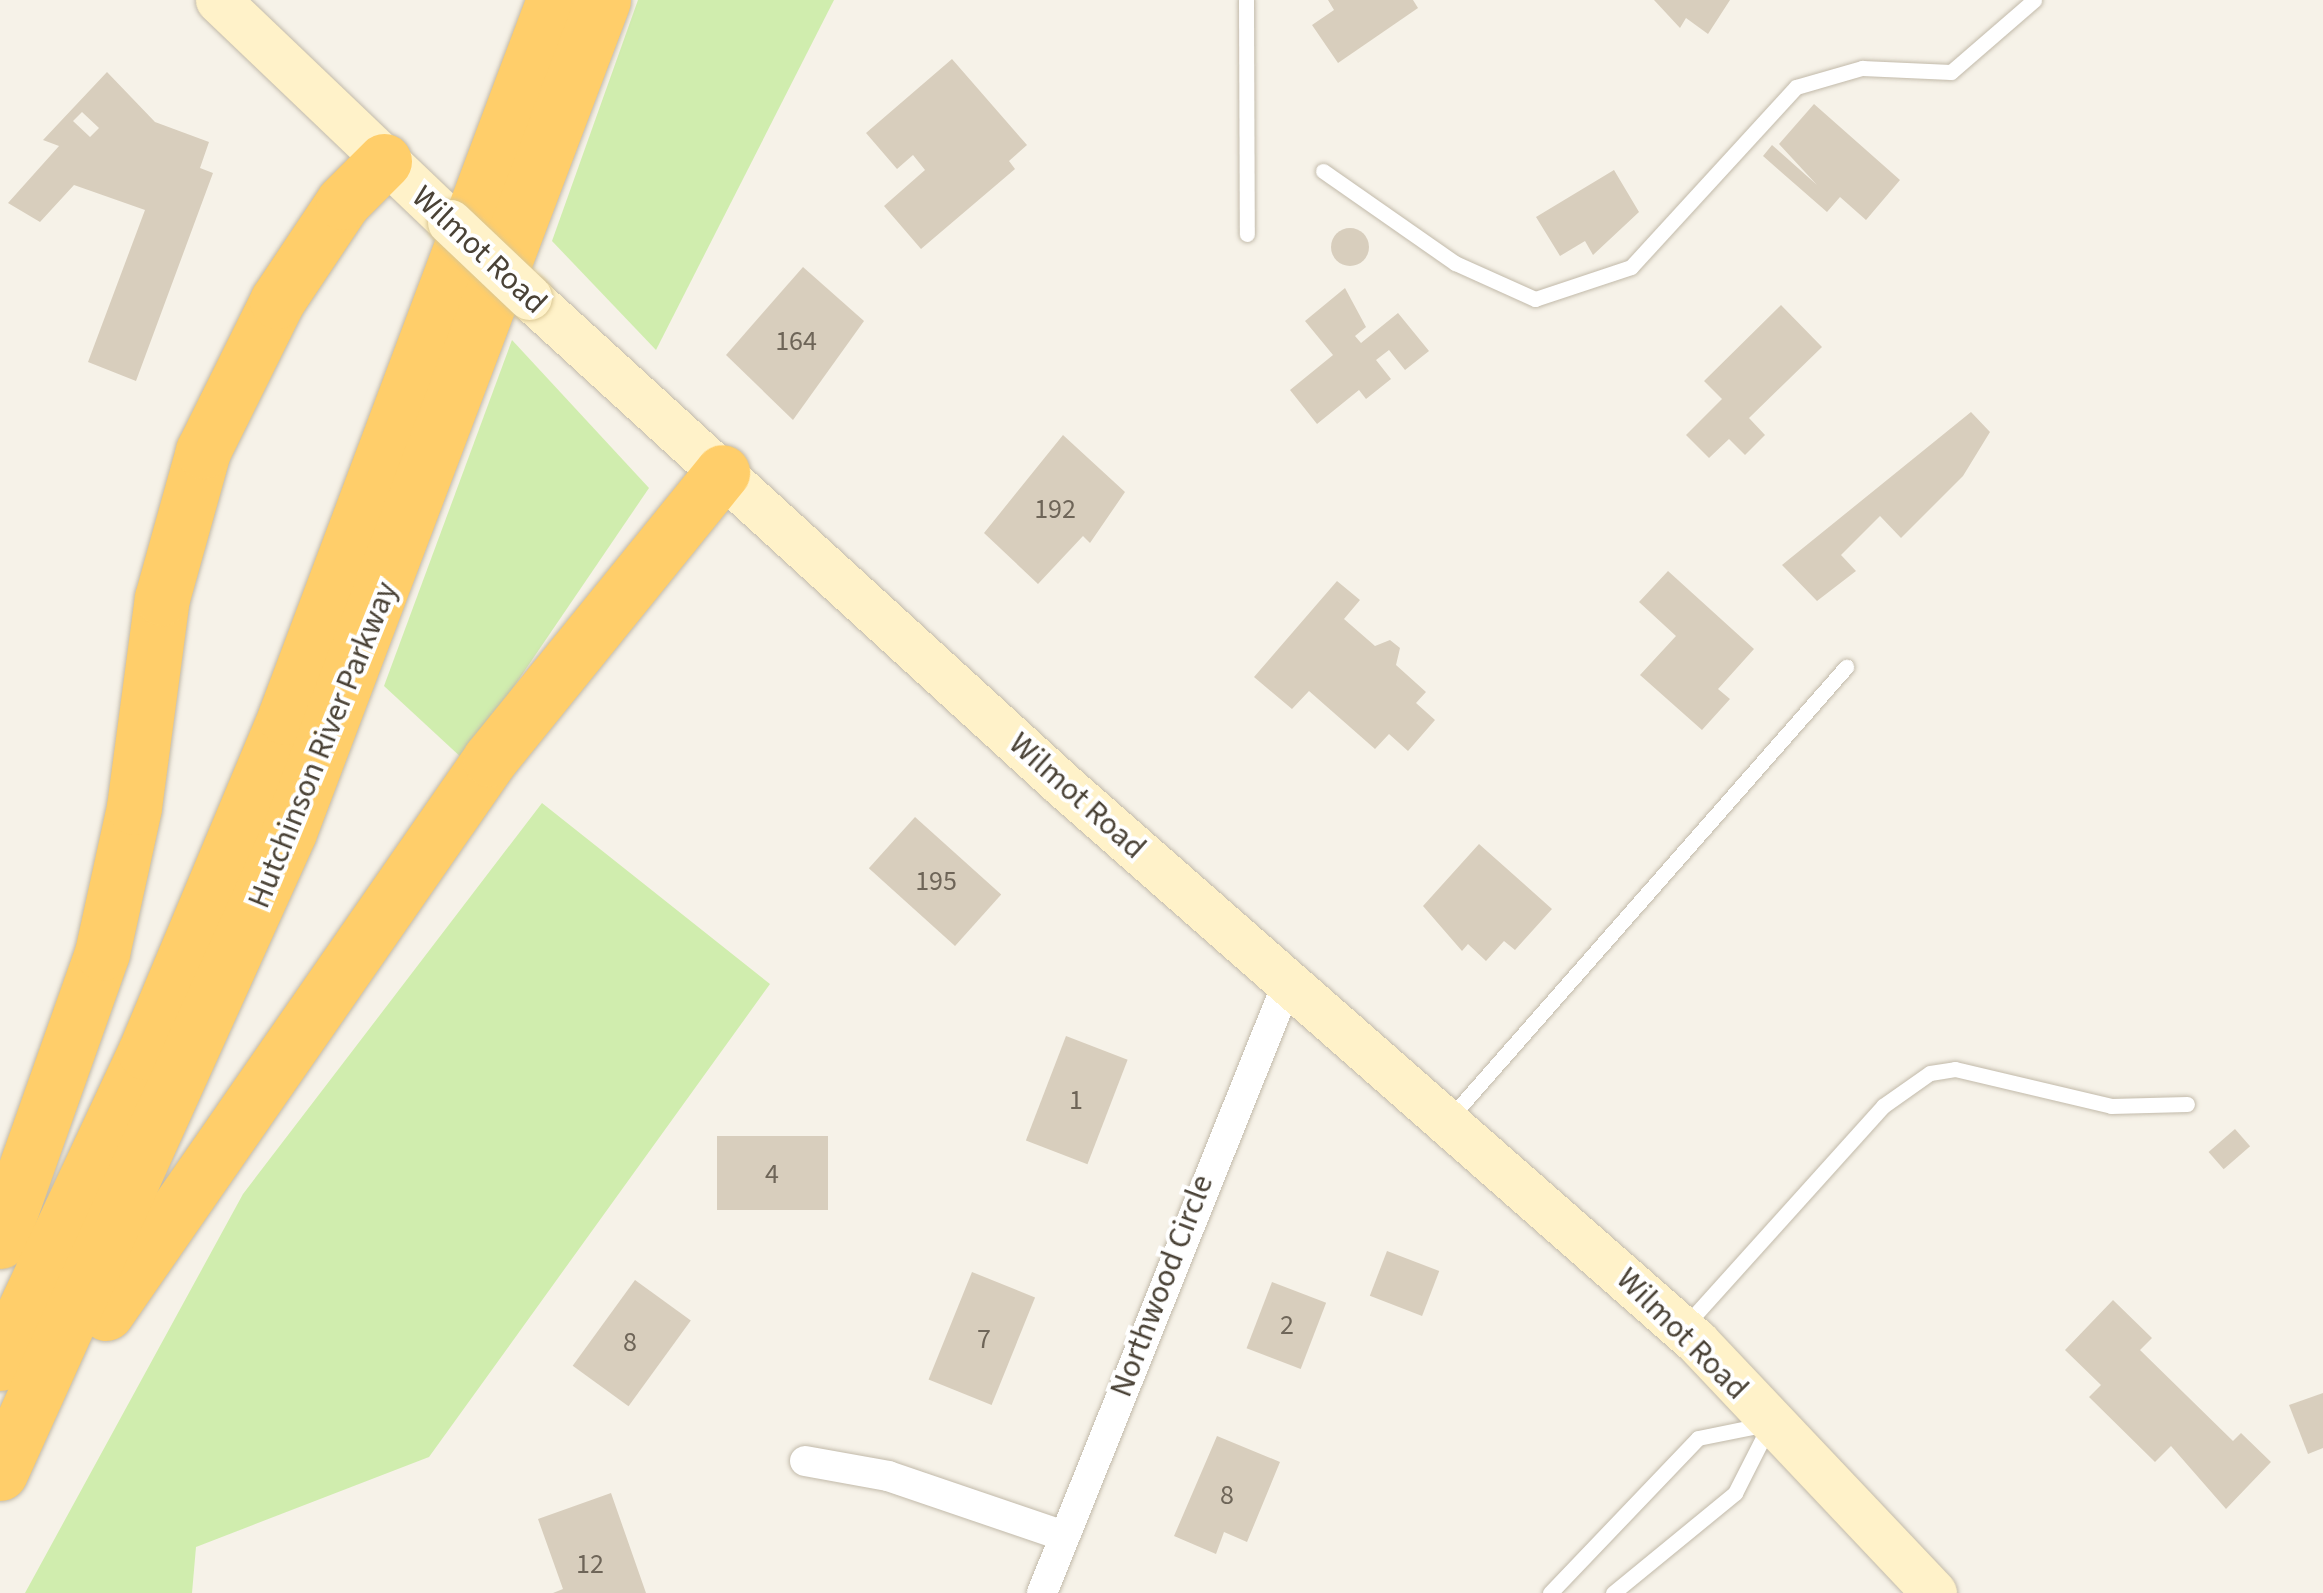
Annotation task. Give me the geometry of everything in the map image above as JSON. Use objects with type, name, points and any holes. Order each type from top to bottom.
[{"type":"highway","name":"Hutchinson River Parkway","points":[[0,1363],[145,1052],[285,717],[554,0]]},
{"type":"highway","name":"Hutchinson River Parkway","points":[[2,1469],[282,848],[603,0]]},
{"type":"highway","points":[[0,1241],[102,953],[134,807],[169,562],[203,450],[277,301],[342,202],[384,161]]},
{"type":"highway","points":[[2,1469],[490,759],[722,472]]},
{"type":"street","name":"Wilmot Road","points":[[218,0],[528,297],[1288,982],[1449,1119],[1682,1329],[1934,1593]]},
{"type":"street","name":"Northwood Circle","points":[[1042,1593],[1288,982]]},
{"type":"street","points":[[805,1461],[888,1476],[1064,1536]]},
{"type":"lane","points":[[1246,0],[1247,234]]},
{"type":"lane","points":[[1324,170],[1455,263],[1535,299],[1631,267],[1796,87],[1862,68],[1950,72],[2034,0]]},
{"type":"lane","points":[[1449,1119],[1846,667]]},
{"type":"lane","points":[[1682,1329],[1883,1106],[1930,1073],[1956,1069],[2111,1106],[2187,1104]]},
{"type":"lane","points":[[1550,1593],[1698,1438],[1771,1423]]},
{"type":"lane","points":[[1612,1593],[1735,1492],[1771,1423]]},
{"type":"green space","points":[[638,0],[834,0],[656,350],[552,241]]},
{"type":"green space","points":[[512,340],[649,488],[464,760],[384,686]]},
{"type":"green space","points":[[542,803],[770,984],[429,1457],[196,1547],[192,1593],[25,1593],[243,1194]]},
{"type":"building","points":[[1328,0],[1413,0],[1418,8],[1338,63],[1312,25],[1334,10]]},
{"type":"building","points":[[1654,0],[1730,0],[1708,34],[1686,18],[1680,28]]},
{"type":"building","points":[[952,59],[1027,145],[1009,161],[1015,169],[921,249],[884,206],[925,170],[913,155],[897,169],[866,133]]},
{"type":"building","points":[[107,72],[155,122],[209,142],[200,168],[213,173],[136,381],[88,362],[145,210],[74,185],[40,222],[8,203],[59,146],[43,140]],"holes":[[[82,112],[99,128],[90,137],[73,121]]]},
{"type":"building","points":[[1814,104],[1900,180],[1866,220],[1840,197],[1827,212],[1763,156],[1772,145],[1817,185],[1779,144]]},
{"type":"building","points":[[1614,170],[1639,212],[1593,255],[1585,241],[1560,256],[1536,217]]},
{"type":"building","points":[[1350,228],[1363,234],[1369,247],[1363,260],[1350,266],[1337,260],[1331,247],[1337,234]]},
{"type":"building","points":[[803,267],[864,321],[793,420],[726,355]]},
{"type":"building","points":[[1345,288],[1366,327],[1355,336],[1361,343],[1398,313],[1429,351],[1405,370],[1389,350],[1376,360],[1391,379],[1366,399],[1359,390],[1317,424],[1290,390],[1333,355],[1305,321]]},
{"type":"building","points":[[1781,305],[1822,347],[1749,418],[1765,435],[1745,455],[1729,439],[1709,458],[1686,435],[1722,399],[1704,381]]},
{"type":"building","points":[[1971,412],[1990,432],[1963,476],[1901,538],[1880,516],[1841,555],[1856,571],[1817,601],[1782,565]]},
{"type":"building","points":[[1063,435],[1125,492],[1090,543],[1083,536],[1038,584],[984,533]]},
{"type":"building","points":[[1668,571],[1754,649],[1718,689],[1730,699],[1702,730],[1640,675],[1676,636],[1639,602]]},
{"type":"building","points":[[1337,581],[1360,600],[1344,619],[1375,646],[1390,640],[1400,648],[1396,665],[1426,692],[1416,703],[1435,720],[1408,751],[1389,734],[1375,749],[1309,691],[1292,709],[1254,677]]},
{"type":"building","points":[[915,817],[1001,895],[955,946],[869,868]]},
{"type":"building","points":[[1479,844],[1552,909],[1515,950],[1504,941],[1486,961],[1468,944],[1462,951],[1423,906]]},
{"type":"building","points":[[1066,1036],[1128,1060],[1087,1164],[1026,1141]]},
{"type":"building","points":[[2235,1129],[2250,1146],[2224,1169],[2209,1152]]},
{"type":"building","points":[[717,1136],[828,1136],[828,1210],[717,1210]]},
{"type":"building","points":[[1387,1251],[1439,1271],[1422,1316],[1370,1296]]},
{"type":"building","points":[[972,1272],[1035,1297],[992,1405],[929,1380]]},
{"type":"building","points":[[635,1280],[691,1321],[629,1406],[573,1366]]},
{"type":"building","points":[[1272,1282],[1326,1303],[1301,1369],[1247,1348]]},
{"type":"building","points":[[2113,1300],[2152,1338],[2140,1350],[2233,1441],[2241,1433],[2271,1462],[2226,1509],[2171,1446],[2155,1462],[2089,1397],[2101,1385],[2065,1350]]},
{"type":"building","points":[[2323,1393],[2323,1448],[2308,1454],[2289,1405]]},
{"type":"building","points":[[1217,1436],[1280,1462],[1247,1542],[1224,1532],[1216,1554],[1174,1536]]},
{"type":"building","points":[[611,1493],[646,1593],[553,1593],[563,1589],[538,1519]]}]
